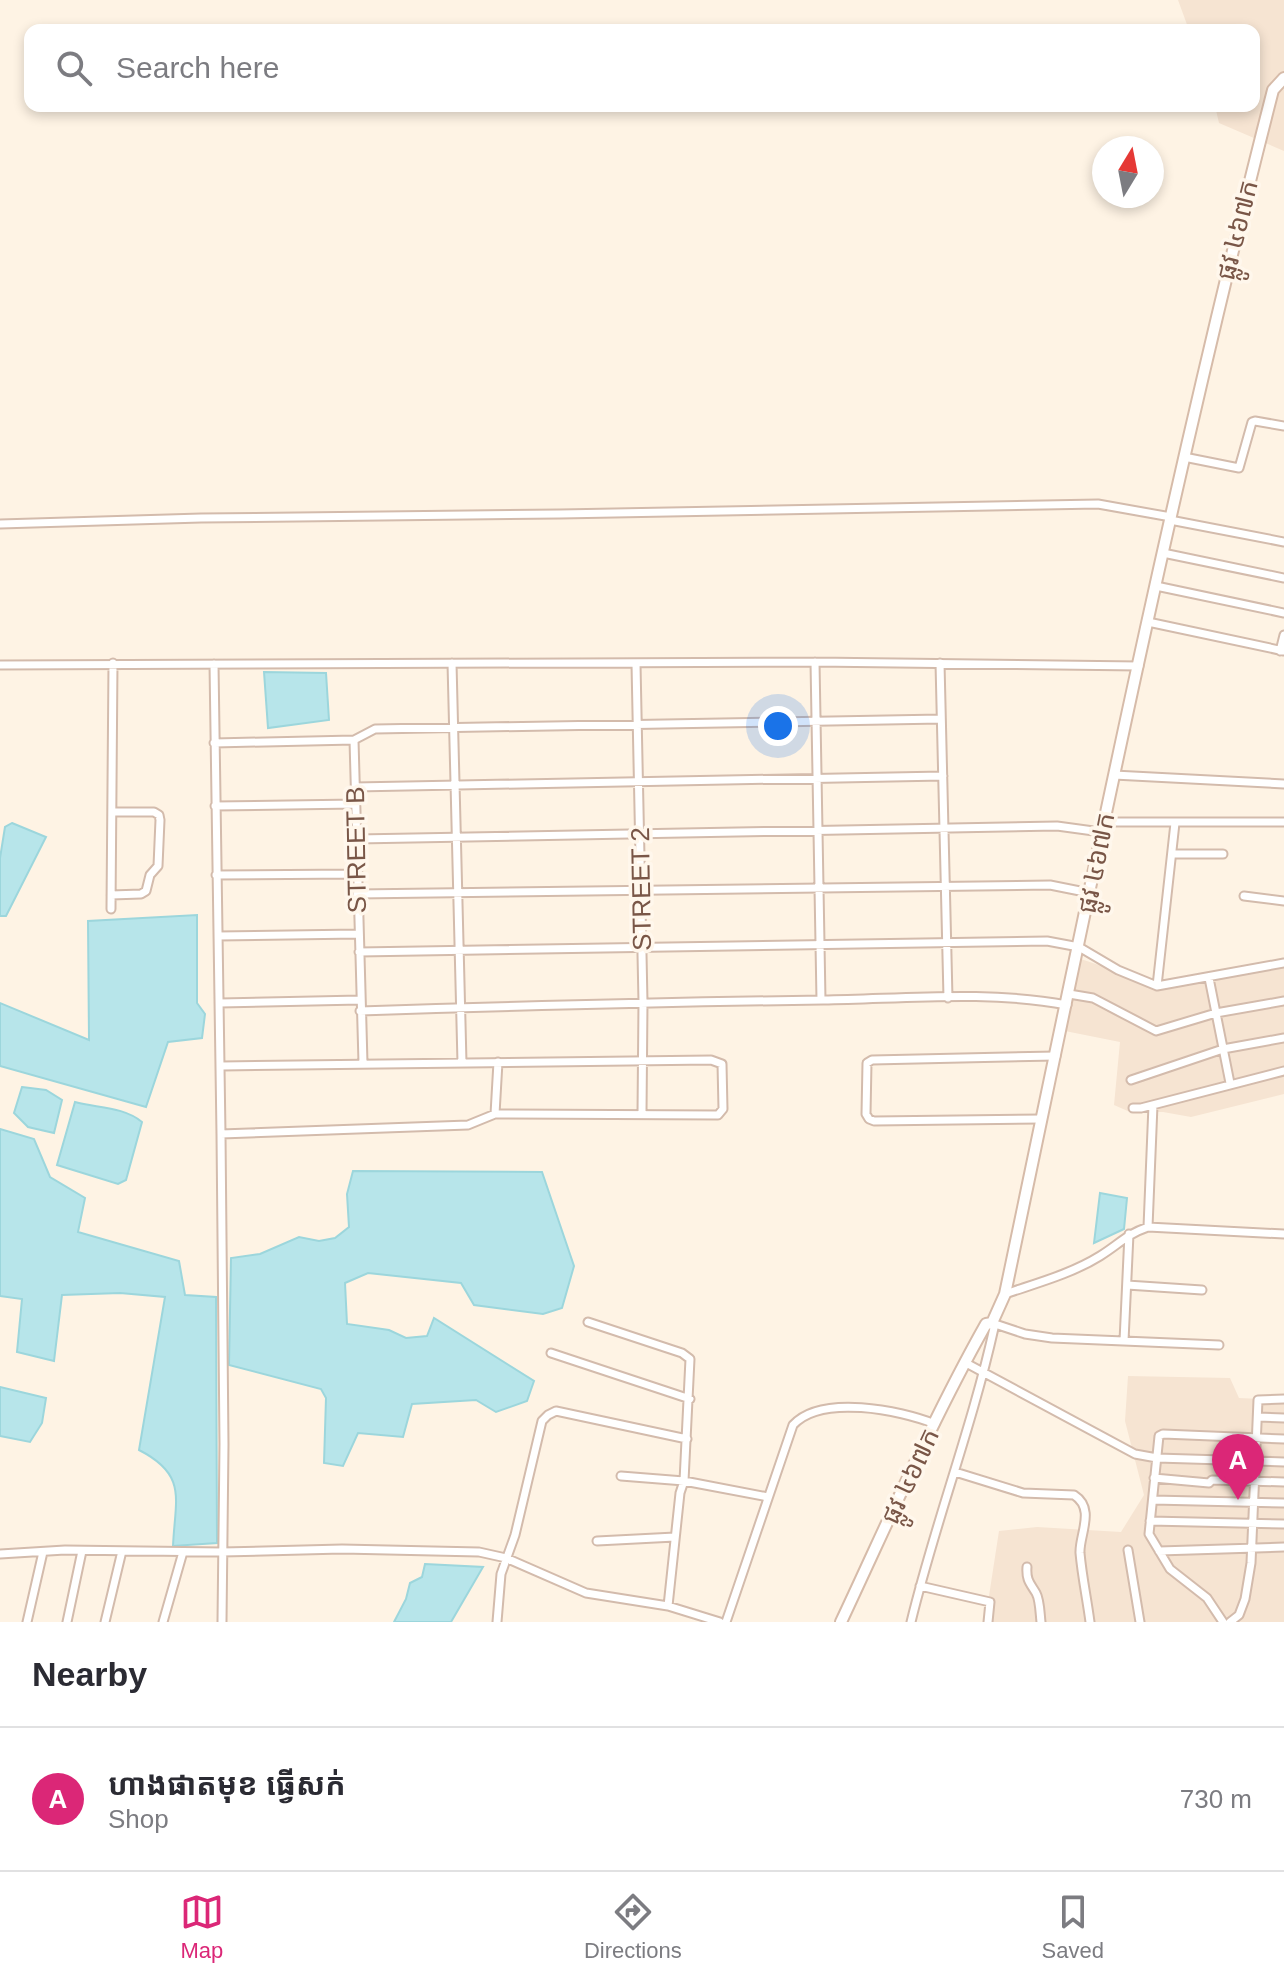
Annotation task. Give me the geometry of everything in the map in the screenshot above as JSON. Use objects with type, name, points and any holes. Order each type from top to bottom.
[{"type":"street","name":"ផ្លូវ ៤៦៧ក","points":[[841,1622],[935,1424],[986,1324],[992,1323],[1005,1294],[1102,827],[1224,282],[1273,90],[1284,78]]},
{"type":"street","points":[[1184,457],[1239,468],[1252,422],[1284,426]]},
{"type":"street","points":[[0,524],[217,517],[1098,504],[1284,542]]},
{"type":"street","points":[[1163,553],[1284,578]]},
{"type":"street","points":[[1156,586],[1284,613]]},
{"type":"street","points":[[1148,622],[1282,651],[1284,635]]},
{"type":"street","points":[[0,665],[815,662],[1139,666]]},
{"type":"street","points":[[815,662],[821,1000]]},
{"type":"street","points":[[111,909],[113,663]]},
{"type":"street","points":[[452,663],[462,1063]]},
{"type":"street","points":[[940,663],[948,998]]},
{"type":"street","points":[[214,664],[222,1066],[222,1622]]},
{"type":"street","name":"STREET 2","points":[[636,664],[643,1002],[642,1114]]},
{"type":"street","points":[[214,743],[354,740],[375,729],[941,719]]},
{"type":"street","name":"STREET B","points":[[354,740],[363,1063]]},
{"type":"street","points":[[1114,775],[1284,784]]},
{"type":"street","points":[[355,787],[943,776]]},
{"type":"street","points":[[215,806],[356,804]]},
{"type":"street","points":[[111,895],[141,894],[146,891],[150,875],[158,866],[160,820],[154,812],[112,812]]},
{"type":"street","points":[[357,839],[1284,822]]},
{"type":"street","points":[[1157,986],[1175,823]]},
{"type":"street","points":[[1172,854],[1223,854]]},
{"type":"street","points":[[216,875],[356,874]]},
{"type":"street","points":[[357,894],[1050,885],[1090,893]]},
{"type":"street","points":[[1244,896],[1284,901]]},
{"type":"street","points":[[218,936],[358,934]]},
{"type":"street","points":[[359,952],[1047,941],[1079,947],[1118,970],[1157,986],[1284,963]]},
{"type":"street","points":[[1209,978],[1230,1083]]},
{"type":"street","points":[[360,1011],[643,1002],[1093,998],[1156,1031],[1216,1013],[1284,1001]]},
{"type":"street","points":[[220,1003],[360,1000]]},
{"type":"street","points":[[1131,1080],[1223,1049],[1284,1038]]},
{"type":"street","points":[[1042,1119],[874,1121],[866,1114],[867,1063],[872,1060],[1056,1056]]},
{"type":"street","points":[[221,1134],[468,1125],[495,1114],[718,1115],[723,1109],[722,1064],[711,1060],[222,1066]]},
{"type":"street","points":[[495,1114],[498,1062]]},
{"type":"street","points":[[1133,1108],[1284,1071]]},
{"type":"street","points":[[1148,1227],[1153,1105]]},
{"type":"street","points":[[1005,1294],[1061,1275],[1100,1256],[1129,1234],[1148,1227],[1284,1234]]},
{"type":"street","points":[[1124,1341],[1129,1234]]},
{"type":"street","points":[[1127,1285],[1202,1290]]},
{"type":"street","points":[[588,1322],[688,1356],[692,1364],[684,1481],[668,1606]]},
{"type":"street","points":[[992,1323],[1025,1334],[1052,1338],[1219,1345]]},
{"type":"street","points":[[911,1622],[984,1373],[994,1328],[992,1323]]},
{"type":"street","points":[[551,1353],[690,1399]]},
{"type":"street","points":[[966,1363],[1135,1454],[1157,1458],[1284,1462]]},
{"type":"street","points":[[1230,1622],[1239,1615],[1245,1599],[1256,1502],[1259,1399],[1284,1399]]},
{"type":"street","points":[[726,1622],[793,1425],[799,1418],[858,1407],[909,1414],[935,1424]]},
{"type":"street","points":[[497,1622],[499,1588],[506,1558],[515,1535],[542,1421],[548,1415],[556,1411],[687,1439]]},
{"type":"street","points":[[1258,1417],[1284,1418]]},
{"type":"street","points":[[1223,1622],[1207,1598],[1170,1569],[1149,1534],[1158,1441],[1163,1434],[1284,1439]]},
{"type":"street","points":[[955,1472],[1023,1493],[1074,1495],[1080,1499],[1086,1526],[1080,1550],[1090,1622]]},
{"type":"street","points":[[621,1476],[684,1481],[768,1497]]},
{"type":"street","points":[[1154,1478],[1209,1483],[1212,1480],[1284,1482]]},
{"type":"street","points":[[1153,1500],[1284,1503]]},
{"type":"street","points":[[1150,1521],[1284,1524]]},
{"type":"street","points":[[597,1541],[675,1537]]},
{"type":"street","points":[[1159,1551],[1284,1547]]},
{"type":"street","points":[[0,1564],[1,1554],[82,1551],[342,1549],[479,1552],[506,1558],[586,1593],[668,1606],[720,1622]]},
{"type":"street","points":[[1128,1550],[1140,1622]]},
{"type":"street","points":[[67,1622],[82,1551]]},
{"type":"street","points":[[105,1622],[122,1551]]},
{"type":"street","points":[[27,1622],[43,1552]]},
{"type":"street","points":[[163,1622],[183,1552]]},
{"type":"street","points":[[1027,1567],[1029,1587],[1037,1594],[1041,1622]]},
{"type":"street","points":[[920,1586],[990,1602],[988,1622]]},
{"type":"shaded area","points":[[1178,0],[1284,0],[1284,151],[1219,123],[1216,112],[1260,112],[1260,24],[1187,24]]},
{"type":"shaded area","points":[[1069,955],[1161,986],[1195,975],[1284,960],[1284,1094],[1191,1117],[1163,1112],[1130,1112],[1114,1105],[1120,1042],[1055,1029]]},
{"type":"shaded area","points":[[1128,1376],[1230,1378],[1239,1398],[1284,1400],[1284,1622],[985,1622],[999,1531],[1037,1527],[1121,1532],[1144,1495],[1125,1421]]},
{"type":"water","points":[[264,672],[326,673],[329,720],[268,728]]},
{"type":"water","points":[[12,823],[46,837],[6,916],[0,916],[0,858],[5,827]]},
{"type":"water","points":[[197,915],[197,1003],[205,1014],[202,1038],[168,1042],[146,1107],[0,1066],[0,1003],[89,1040],[88,921]]},
{"type":"water","points":[[22,1087],[46,1090],[62,1100],[54,1133],[28,1127],[14,1113]]},
{"type":"water","points":[[75,1102],[119,1111],[142,1122],[126,1180],[118,1184],[57,1165]]},
{"type":"water","points":[[0,1129],[34,1139],[50,1177],[85,1198],[78,1232],[179,1261],[185,1295],[216,1297],[217,1543],[173,1546],[176,1502],[172,1479],[155,1459],[139,1450],[165,1297],[120,1293],[62,1295],[54,1361],[17,1352],[22,1299],[0,1296]]},
{"type":"water","points":[[353,1171],[542,1172],[574,1266],[562,1308],[543,1314],[474,1305],[461,1283],[368,1273],[345,1283],[347,1324],[389,1330],[406,1338],[427,1336],[434,1318],[534,1381],[527,1401],[496,1412],[476,1400],[412,1404],[403,1437],[358,1433],[343,1466],[324,1463],[326,1398],[321,1389],[229,1365],[231,1258],[260,1254],[299,1237],[319,1241],[335,1238],[349,1227],[347,1194]]},
{"type":"water","points":[[1100,1193],[1127,1198],[1124,1229],[1094,1243]]},
{"type":"water","points":[[0,1387],[46,1398],[42,1423],[30,1442],[0,1436]]},
{"type":"water","points":[[425,1564],[483,1567],[451,1622],[394,1622],[410,1583],[422,1577]]},
{"type":"place","name":"ហាងផាតមុខ ធ្វើសក់","points":[[1238,1500]]}]
